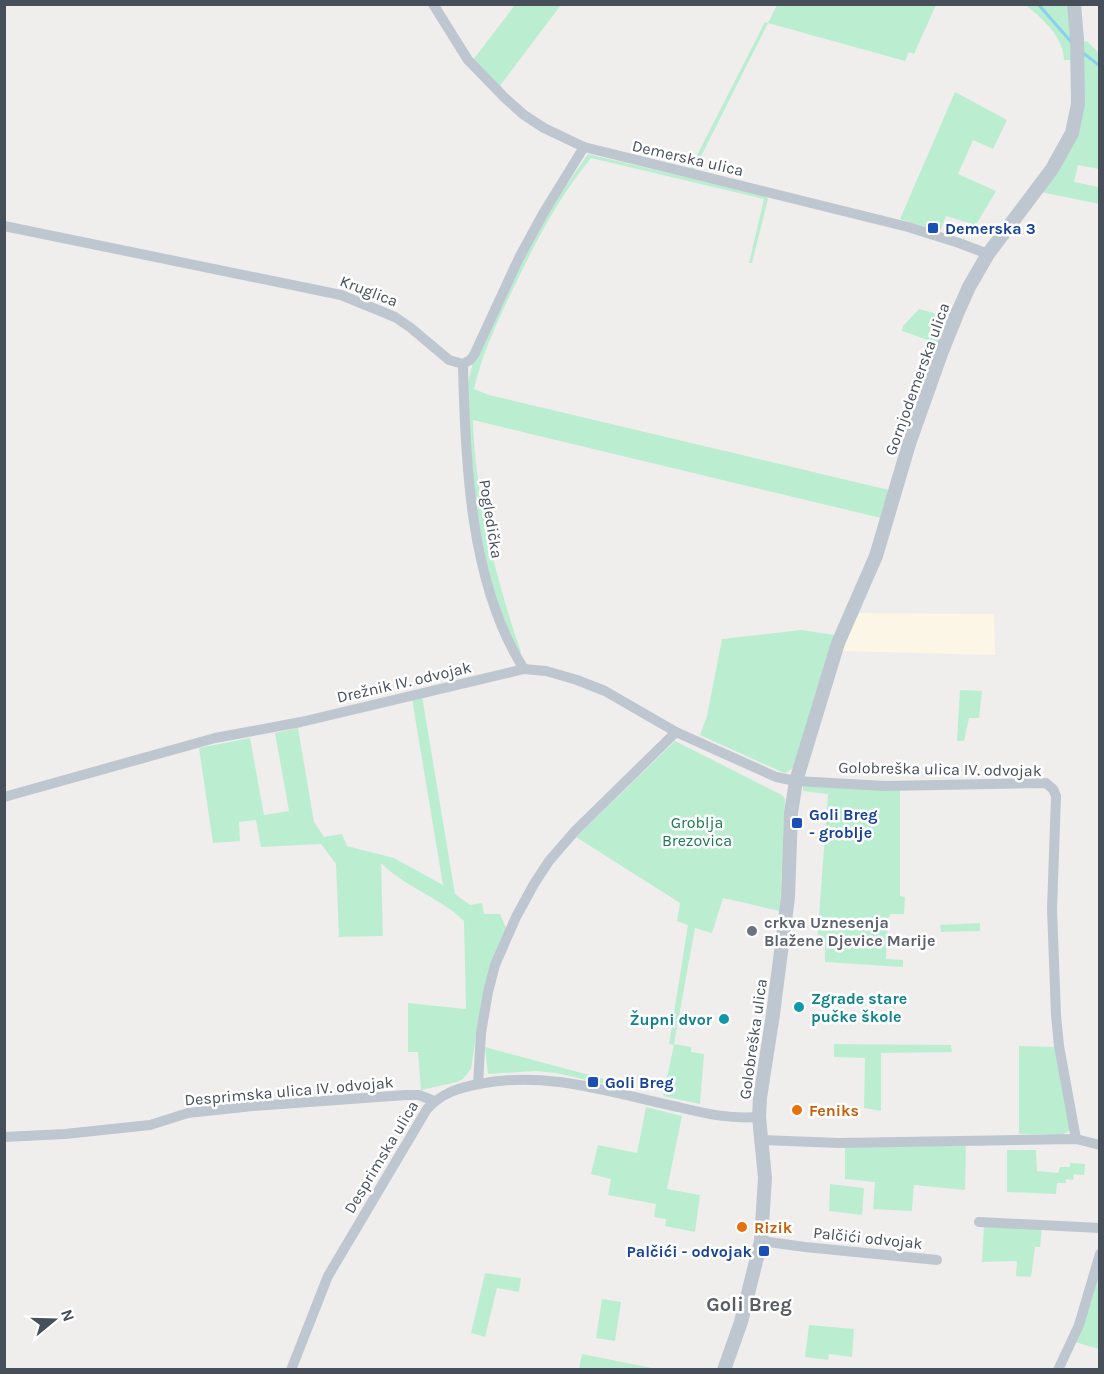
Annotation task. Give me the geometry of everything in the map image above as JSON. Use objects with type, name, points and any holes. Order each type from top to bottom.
[{"type":"street","name":"Demerska ulica","points":[[434,4],[468,60],[505,98],[524,115],[544,128],[584,147],[908,227],[988,254]]},
{"type":"street","name":"Gornjodemerska ulica","points":[[796,781],[838,644],[876,556],[909,444],[942,351],[969,287],[988,254],[1052,169],[1072,133],[1078,104],[1074,4]]},
{"type":"street","points":[[463,364],[470,360],[479,346],[519,258],[584,147]]},
{"type":"street","name":"Kruglica","points":[[4,226],[341,295],[395,316],[450,360],[463,364]]},
{"type":"street","name":"Pogledička","points":[[463,364],[467,464],[482,561],[496,616],[509,647],[524,669]]},
{"type":"street","name":"Drežnik IV. odvojak","points":[[4,797],[215,738],[302,722],[524,669],[546,671],[605,691],[676,732],[776,777],[796,781]]},
{"type":"street","points":[[478,1084],[481,1033],[495,964],[534,884],[549,861],[575,831],[676,732]]},
{"type":"street","name":"Golobreška ulica","points":[[724,1370],[741,1322],[760,1241],[765,1178],[759,1117],[760,1098],[789,897],[791,813],[796,781]]},
{"type":"street","name":"Golobreška ulica IV. odvojak","points":[[796,781],[908,786],[1038,782],[1046,783],[1053,789],[1056,796],[1052,909],[1056,1015],[1059,1046],[1076,1139]]},
{"type":"street","name":"Desprimska ulica","points":[[291,1370],[302,1336],[328,1276],[409,1137],[434,1101],[449,1091],[478,1084],[524,1078],[558,1081],[725,1118],[759,1117]]},
{"type":"street","name":"Desprimska ulica IV. odvojak","points":[[4,1137],[65,1134],[150,1125],[188,1113],[253,1106],[406,1095],[419,1095],[434,1101]]},
{"type":"street","points":[[762,1140],[839,1143],[1076,1139],[1100,1145]]},
{"type":"street","points":[[979,1222],[1100,1228]]},
{"type":"street","name":"Palčići odvojak","points":[[760,1241],[937,1260]]},
{"type":"street","points":[[1058,1370],[1079,1325],[1100,1254]]},
{"type":"shaded area","points":[[855,613],[994,614],[995,655],[841,651]]},
{"type":"green space","points":[[515,5],[561,5],[499,87],[473,60]]},
{"type":"green space","points":[[777,5],[936,5],[914,54],[909,52],[905,61],[768,23]]},
{"type":"green space","points":[[1025,5],[1068,5],[1072,60],[1064,60],[1056,36],[1045,22]]},
{"type":"green space","points":[[765,22],[768,23],[694,170],[690,169]]},
{"type":"green space","points":[[1087,41],[1099,53],[1099,169],[1078,165],[1074,182],[1099,187],[1099,204],[1041,192],[1079,133],[1084,99],[1081,42]]},
{"type":"green space","points":[[955,92],[1007,120],[993,149],[973,140],[958,174],[996,191],[976,225],[946,216],[941,229],[931,226],[930,229],[900,219]]},
{"type":"green space","points":[[588,154],[765,196],[768,199],[752,263],[749,263],[764,199],[591,158],[557,205],[530,254],[490,338],[474,389],[489,395],[889,490],[881,518],[473,420],[482,508],[495,567],[521,652],[517,653],[491,587],[477,512],[471,463],[467,387],[472,366],[538,227]]},
{"type":"green space","points":[[919,309],[949,317],[939,344],[902,331],[903,326]]},
{"type":"green space","points":[[801,630],[835,635],[794,767],[786,773],[782,772],[700,735],[707,716],[722,639]]},
{"type":"green space","points":[[960,690],[982,691],[979,718],[969,718],[964,741],[957,741]]},
{"type":"green space","points":[[422,696],[455,894],[470,905],[482,903],[484,914],[500,914],[506,928],[477,1030],[471,1069],[463,1079],[457,1082],[421,1090],[418,1052],[408,1052],[408,1003],[466,1009],[464,921],[381,863],[383,936],[339,937],[336,864],[321,844],[261,847],[256,820],[239,822],[240,841],[213,843],[199,748],[250,738],[264,815],[289,811],[275,733],[298,728],[314,822],[324,837],[342,834],[347,846],[394,858],[443,885],[412,699]]},
{"type":"green space","name":"Groblja Brezovica","points":[[675,741],[782,795],[785,799],[780,911],[723,898],[712,933],[695,928],[674,1044],[691,1047],[691,1052],[704,1054],[700,1104],[663,1096],[674,1045],[669,1044],[688,925],[677,921],[680,903],[576,837]]},
{"type":"green space","points":[[803,785],[900,789],[900,896],[905,897],[904,914],[891,914],[888,918],[886,959],[903,960],[903,967],[825,962],[825,944],[817,943],[828,794],[803,791]]},
{"type":"green space","points":[[980,923],[980,931],[941,932],[940,925]]},
{"type":"green space","points":[[834,1044],[951,1045],[952,1052],[881,1053],[881,1111],[864,1108],[865,1058],[834,1057]]},
{"type":"green space","points":[[1019,1046],[1056,1047],[1071,1130],[1062,1135],[1019,1134]]},
{"type":"green space","points":[[485,1047],[619,1083],[618,1087],[556,1073],[535,1071],[488,1074]]},
{"type":"green space","points":[[646,1107],[682,1116],[667,1189],[700,1195],[695,1232],[665,1226],[666,1219],[654,1217],[656,1204],[608,1195],[611,1179],[591,1174],[598,1145],[637,1153]]},
{"type":"green space","points":[[966,1143],[965,1190],[914,1185],[912,1211],[873,1209],[875,1182],[845,1179],[845,1145]]},
{"type":"green space","points":[[1007,1150],[1036,1150],[1037,1171],[1058,1173],[1060,1167],[1070,1167],[1070,1163],[1085,1164],[1084,1175],[1074,1174],[1073,1180],[1066,1179],[1066,1183],[1057,1183],[1056,1194],[1007,1192]]},
{"type":"green space","points":[[830,1184],[864,1188],[862,1215],[829,1211]]},
{"type":"green space","points":[[984,1225],[1042,1228],[1040,1247],[1035,1247],[1031,1277],[1016,1276],[1017,1261],[982,1262]]},
{"type":"green space","points":[[1099,1264],[1099,1349],[1075,1342]]},
{"type":"green space","points":[[485,1273],[521,1278],[519,1292],[497,1288],[485,1337],[471,1333]]},
{"type":"green space","points":[[602,1299],[621,1302],[615,1341],[596,1338]]},
{"type":"green space","points":[[809,1325],[854,1329],[852,1357],[829,1354],[828,1360],[805,1357]]},
{"type":"green space","points":[[582,1354],[657,1369],[579,1369]]},
{"type":"waterway","points":[[1038,4],[1073,44]]},
{"type":"waterway","points":[[1082,52],[1100,66]]},
{"type":"place","name":"Demerska 3","points":[[933,228]]},
{"type":"place","name":"Goli Breg - groblje","points":[[797,823]]},
{"type":"place","name":"crkva Uznesenja Blažene Djevice Marije","points":[[752,931]]},
{"type":"place","name":"Zgrade stare pučke škole","points":[[799,1007]]},
{"type":"place","name":"Župni dvor","points":[[724,1019]]},
{"type":"place","name":"Goli Breg","points":[[593,1082]]},
{"type":"place","name":"Feniks","points":[[797,1110]]},
{"type":"place","name":"Rizik","points":[[742,1227]]},
{"type":"place","name":"Palčići - odvojak","points":[[764,1251]]},
{"type":"district","name":"Goli Breg","points":[[749,1304]]}]
